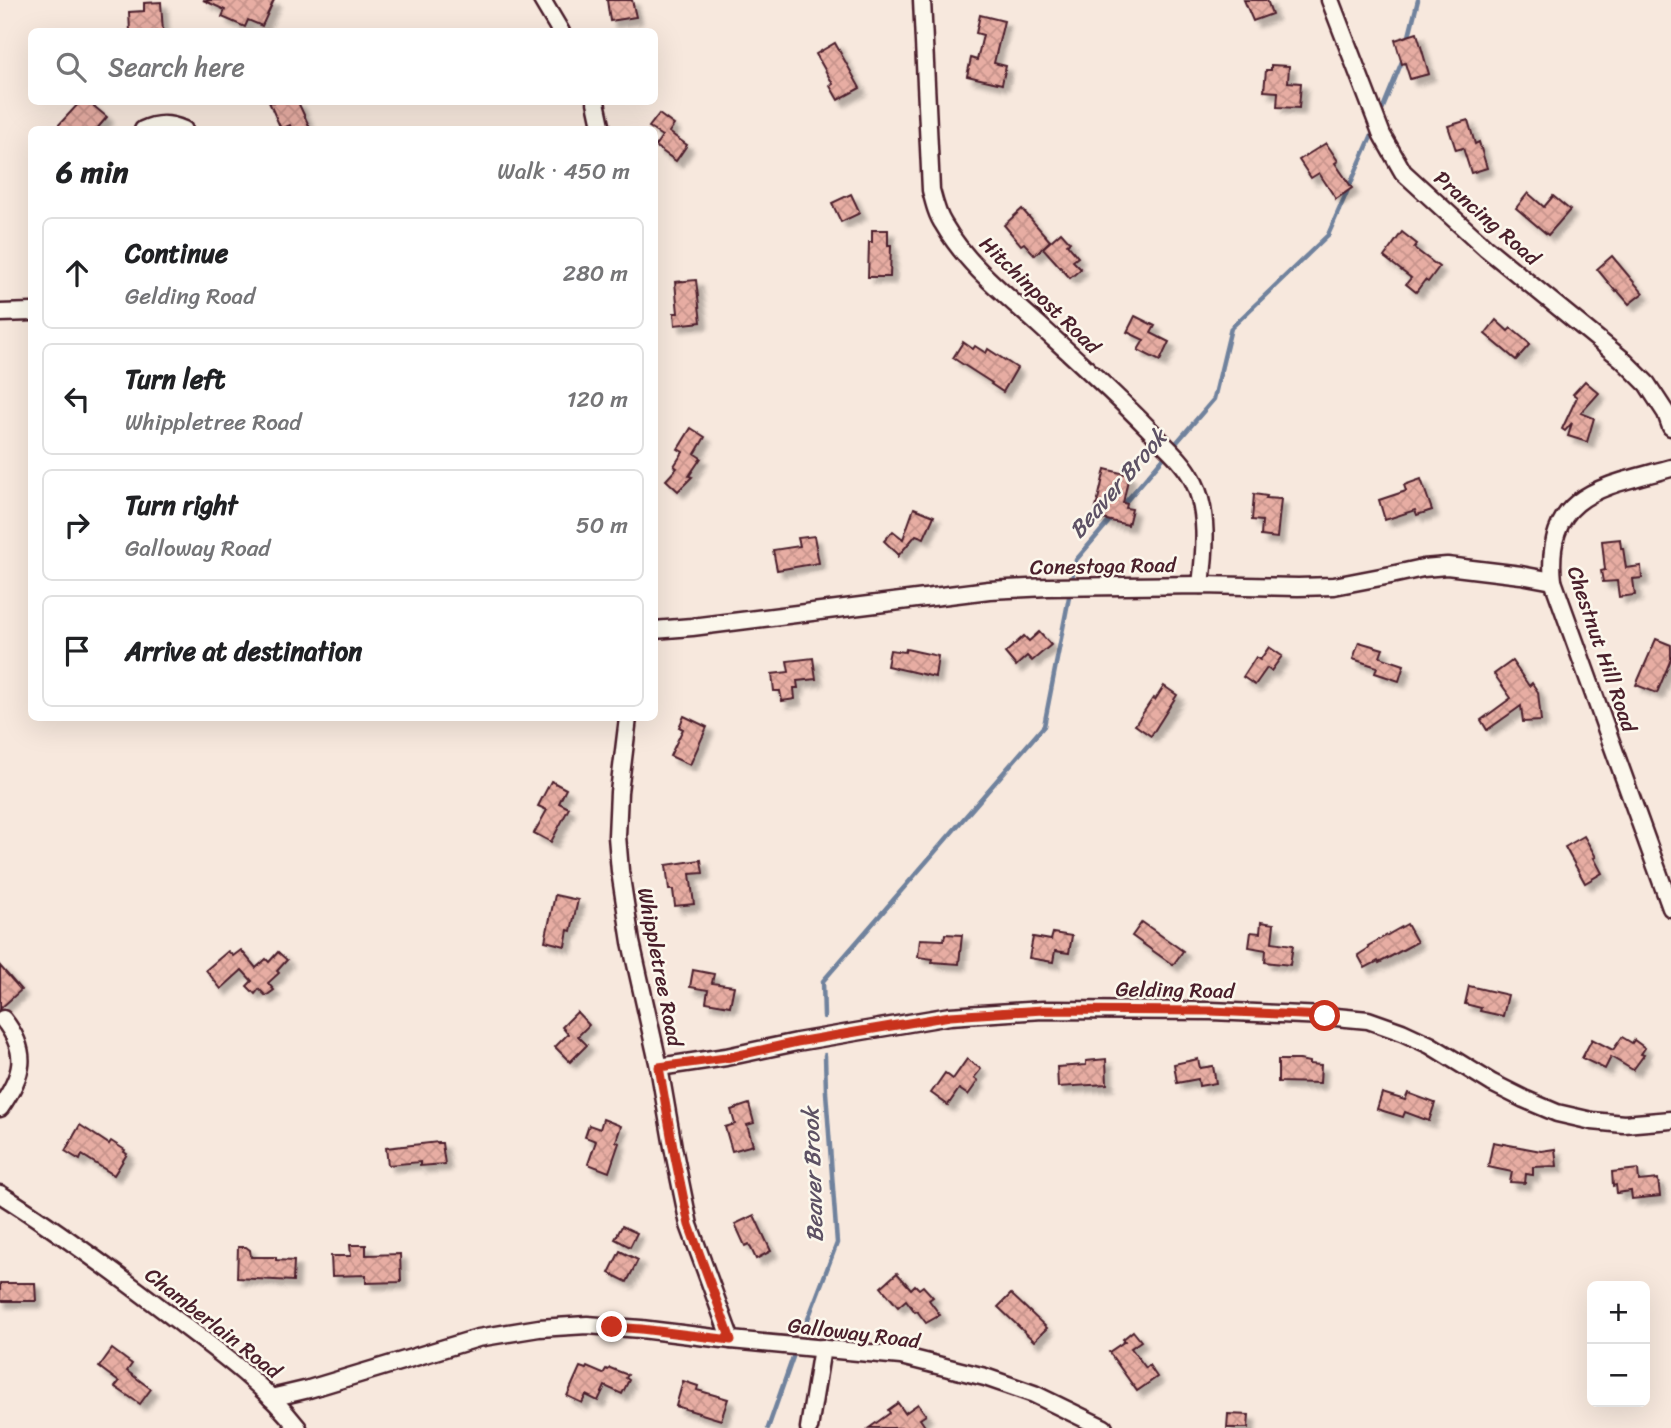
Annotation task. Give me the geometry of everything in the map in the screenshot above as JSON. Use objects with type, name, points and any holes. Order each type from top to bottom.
[{"type":"street","points":[[542,0],[559,28]]},
{"type":"street","name":"Hitchinpost Road","points":[[922,0],[931,190],[944,225],[963,252],[994,284],[1128,408],[1185,467],[1194,482],[1204,523],[1205,552],[1201,585]]},
{"type":"street","name":"Prancing Road","points":[[1330,0],[1382,135],[1404,172],[1486,248],[1622,359],[1647,384],[1666,413],[1671,427]]},
{"type":"street","points":[[597,105],[601,126]]},
{"type":"street","points":[[154,126],[176,126]]},
{"type":"street","points":[[0,313],[28,312]]},
{"type":"street","name":"Chestnut Hill Road","points":[[1671,468],[1612,484],[1579,500],[1560,523],[1552,551],[1553,581],[1671,908]]},
{"type":"street","name":"Conestoga Road","points":[[658,630],[989,590],[1201,585],[1334,586],[1423,568],[1447,566],[1553,581]]},
{"type":"street","name":"Whippletree Road","points":[[628,721],[617,836],[631,942],[659,1067],[689,1225],[731,1340]]},
{"type":"street","name":"Gelding Road","points":[[659,1067],[726,1058],[797,1042],[950,1016],[1043,1010],[1211,1011],[1325,1016],[1368,1020],[1402,1032],[1556,1114],[1624,1124],[1671,1120]]},
{"type":"street","points":[[0,1108],[15,1084],[20,1063],[15,1036],[3,1019]]},
{"type":"street","name":"Chamberlain Road","points":[[0,1194],[97,1259],[226,1358],[271,1398],[478,1338],[540,1328],[587,1325]]},
{"type":"street","name":"Galloway Road","points":[[587,1325],[901,1356],[985,1377],[1034,1394],[1104,1428]]},
{"type":"street","points":[[808,1428],[822,1348]]},
{"type":"street","points":[[271,1398],[299,1428]]},
{"type":"building","points":[[203,0],[274,0],[262,26],[248,20],[245,27],[222,17],[225,10]]},
{"type":"building","points":[[607,0],[632,0],[636,17],[610,21]]},
{"type":"building","points":[[1244,0],[1267,0],[1272,14],[1253,21]]},
{"type":"building","points":[[161,2],[163,28],[130,28],[129,12],[144,11],[144,3]]},
{"type":"building","points":[[980,15],[1004,21],[994,63],[1006,66],[1002,84],[967,76],[971,58],[977,60],[983,35],[976,33]]},
{"type":"building","points":[[1417,33],[1429,74],[1410,79],[1395,40]]},
{"type":"building","points":[[835,43],[860,88],[838,100],[830,86],[833,84],[816,54]]},
{"type":"building","points":[[1271,65],[1289,66],[1288,82],[1301,83],[1299,108],[1277,107],[1278,92],[1264,91],[1266,70],[1271,70]]},
{"type":"building","points":[[77,105],[93,105],[107,117],[99,126],[58,126]]},
{"type":"building","points":[[270,105],[299,105],[309,126],[290,125],[280,126]]},
{"type":"building","points":[[659,114],[674,125],[669,132],[687,145],[676,161],[658,148],[662,136],[658,133],[658,126],[650,126]]},
{"type":"building","points":[[1468,120],[1475,144],[1479,142],[1487,168],[1471,173],[1463,148],[1456,150],[1448,126]]},
{"type":"building","points":[[1326,143],[1338,161],[1335,163],[1352,188],[1336,199],[1319,173],[1311,178],[1299,160]]},
{"type":"building","points":[[1528,193],[1544,207],[1553,196],[1570,210],[1548,235],[1516,208]]},
{"type":"building","points":[[851,194],[860,213],[841,222],[832,203]]},
{"type":"building","points":[[1022,209],[1050,241],[1035,255],[1024,243],[1021,245],[1004,225]]},
{"type":"building","points":[[872,230],[888,230],[888,245],[891,245],[890,277],[868,277]]},
{"type":"building","points":[[1061,232],[1078,257],[1073,261],[1081,269],[1070,278],[1043,248]]},
{"type":"building","points":[[1402,232],[1417,244],[1414,248],[1439,267],[1416,292],[1406,284],[1411,278],[1384,257]]},
{"type":"building","points":[[1612,256],[1643,293],[1629,304],[1597,269]]},
{"type":"building","points":[[696,280],[701,322],[675,325],[674,313],[678,313],[675,282]]},
{"type":"building","points":[[1135,316],[1155,326],[1151,333],[1169,342],[1160,361],[1138,350],[1144,340],[1127,332]]},
{"type":"building","points":[[1496,320],[1508,331],[1511,328],[1530,344],[1516,360],[1485,334]]},
{"type":"building","points":[[963,342],[986,353],[988,349],[1017,368],[1003,392],[953,358]]},
{"type":"building","points":[[1585,381],[1599,393],[1581,413],[1594,418],[1587,442],[1568,436],[1572,423],[1565,431],[1562,429],[1577,397],[1573,394]]},
{"type":"building","points":[[691,428],[705,437],[695,454],[701,458],[689,476],[692,477],[678,491],[666,480],[677,468],[674,466],[683,452],[678,449]]},
{"type":"building","points":[[1105,469],[1129,475],[1123,503],[1127,504],[1126,508],[1132,509],[1128,525],[1094,517]]},
{"type":"building","points":[[1421,479],[1432,510],[1417,515],[1415,510],[1385,520],[1379,500],[1406,491],[1404,485]]},
{"type":"building","points":[[1254,494],[1281,499],[1277,538],[1261,536],[1262,521],[1252,520]]},
{"type":"building","points":[[914,508],[934,516],[924,538],[916,535],[898,556],[884,541],[893,531],[903,539]]},
{"type":"building","points":[[814,536],[819,563],[777,570],[773,550],[800,546],[798,538]]},
{"type":"building","points":[[1620,539],[1626,568],[1641,566],[1642,578],[1633,579],[1635,595],[1619,597],[1617,581],[1603,582],[1601,571],[1605,570],[1602,541]]},
{"type":"building","points":[[1039,632],[1051,645],[1032,661],[1027,656],[1016,666],[1005,653],[1024,636],[1029,641]]},
{"type":"building","points":[[1656,639],[1671,645],[1671,659],[1657,693],[1636,685]]},
{"type":"building","points":[[1359,642],[1383,649],[1380,657],[1404,665],[1399,681],[1375,673],[1377,667],[1353,659]]},
{"type":"building","points":[[1269,647],[1282,656],[1271,671],[1267,668],[1255,685],[1243,677],[1256,657],[1260,660]]},
{"type":"building","points":[[906,649],[938,656],[935,677],[887,666],[890,650],[905,652]]},
{"type":"building","points":[[813,658],[816,679],[797,681],[798,688],[794,688],[795,699],[782,701],[780,691],[774,691],[772,674],[789,672],[787,661]]},
{"type":"building","points":[[1512,661],[1529,686],[1532,683],[1538,692],[1541,721],[1523,722],[1521,706],[1487,730],[1481,720],[1511,698],[1494,674]]},
{"type":"building","points":[[1164,686],[1177,695],[1151,736],[1135,725]]},
{"type":"building","points":[[684,716],[707,727],[690,765],[670,756],[683,729],[679,727]]},
{"type":"building","points":[[551,781],[566,789],[559,803],[569,808],[551,842],[534,833],[547,810],[538,806]]},
{"type":"building","points":[[1584,836],[1602,873],[1585,883],[1565,847]]},
{"type":"building","points":[[701,860],[703,873],[690,874],[694,904],[675,906],[673,890],[669,890],[666,865]]},
{"type":"building","points":[[555,895],[578,900],[565,946],[545,941]]},
{"type":"building","points":[[1142,922],[1183,951],[1173,965],[1132,936]]},
{"type":"building","points":[[1261,922],[1274,924],[1272,942],[1293,945],[1290,965],[1265,962],[1266,950],[1249,947],[1251,932],[1260,933]]},
{"type":"building","points":[[1407,924],[1417,942],[1365,968],[1358,955],[1369,948],[1368,946]]},
{"type":"building","points":[[1053,933],[1072,936],[1069,953],[1055,951],[1053,962],[1029,958],[1033,937],[1051,940]]},
{"type":"building","points":[[945,934],[962,935],[959,964],[932,962],[933,959],[918,957],[920,939],[944,940]]},
{"type":"building","points":[[241,950],[256,968],[266,959],[269,962],[278,952],[287,960],[277,971],[279,973],[268,983],[274,990],[266,996],[259,989],[255,994],[247,986],[252,981],[242,970],[221,989],[206,970],[228,951],[233,956]]},
{"type":"building","points":[[0,966],[21,990],[0,1009]]},
{"type":"building","points":[[693,970],[714,974],[712,983],[734,986],[730,1006],[706,1002],[708,990],[690,987]]},
{"type":"building","points":[[1469,986],[1508,995],[1503,1016],[1480,1011],[1481,1008],[1465,1004]]},
{"type":"building","points":[[577,1012],[589,1025],[578,1036],[587,1045],[570,1062],[555,1047],[568,1034],[562,1027]]},
{"type":"building","points":[[1622,1037],[1632,1043],[1634,1040],[1645,1048],[1641,1054],[1644,1055],[1633,1070],[1611,1057],[1605,1069],[1582,1058],[1592,1039],[1613,1050]]},
{"type":"building","points":[[967,1059],[981,1069],[974,1078],[978,1081],[968,1095],[959,1089],[948,1105],[931,1093],[945,1073],[953,1079]]},
{"type":"building","points":[[1106,1059],[1107,1084],[1058,1087],[1057,1067],[1086,1065],[1086,1061]]},
{"type":"building","points":[[1198,1059],[1200,1068],[1213,1066],[1216,1083],[1199,1086],[1198,1079],[1177,1083],[1174,1064]]},
{"type":"building","points":[[1278,1060],[1300,1060],[1321,1065],[1320,1083],[1278,1082]]},
{"type":"building","points":[[1382,1093],[1405,1100],[1408,1093],[1435,1103],[1429,1121],[1405,1112],[1403,1117],[1377,1109]]},
{"type":"building","points":[[749,1104],[754,1123],[747,1125],[753,1145],[732,1151],[725,1127],[735,1124],[731,1110]]},
{"type":"building","points":[[603,1119],[621,1126],[616,1141],[619,1143],[609,1172],[588,1164],[596,1141],[585,1137],[589,1125],[600,1129]]},
{"type":"building","points":[[80,1125],[109,1144],[111,1141],[125,1150],[127,1154],[114,1175],[82,1155],[80,1160],[65,1151]]},
{"type":"building","points":[[1493,1142],[1541,1151],[1555,1149],[1557,1166],[1533,1167],[1533,1175],[1526,1174],[1525,1183],[1510,1182],[1512,1172],[1488,1167]]},
{"type":"building","points":[[442,1143],[445,1164],[420,1166],[420,1162],[388,1165],[386,1148]]},
{"type":"building","points":[[1638,1169],[1639,1181],[1658,1179],[1660,1196],[1632,1199],[1631,1191],[1617,1193],[1616,1185],[1613,1186],[1612,1172]]},
{"type":"building","points":[[754,1215],[771,1251],[756,1259],[749,1244],[745,1246],[735,1224]]},
{"type":"building","points":[[622,1226],[637,1233],[630,1247],[615,1239]]},
{"type":"building","points":[[350,1245],[366,1245],[366,1255],[400,1254],[401,1282],[366,1283],[366,1275],[332,1276],[331,1256],[351,1256]]},
{"type":"building","points":[[238,1247],[250,1250],[251,1257],[276,1257],[276,1260],[294,1261],[293,1281],[237,1278]]},
{"type":"building","points":[[620,1251],[638,1260],[627,1282],[609,1273]]},
{"type":"building","points":[[897,1273],[911,1289],[915,1285],[919,1289],[923,1286],[933,1297],[929,1300],[940,1315],[926,1323],[906,1300],[898,1307],[881,1287]]},
{"type":"building","points":[[0,1283],[35,1283],[36,1301],[0,1301]]},
{"type":"building","points":[[1011,1294],[1047,1328],[1034,1341],[998,1307]]},
{"type":"building","points":[[1133,1331],[1141,1341],[1131,1348],[1146,1368],[1149,1365],[1157,1377],[1137,1391],[1109,1352],[1125,1341],[1123,1339]]},
{"type":"building","points":[[112,1349],[132,1364],[127,1371],[151,1389],[140,1404],[115,1387],[119,1382],[99,1367]]},
{"type":"building","points":[[580,1367],[603,1374],[610,1368],[628,1375],[626,1378],[629,1380],[622,1394],[605,1386],[598,1401],[586,1395],[582,1403],[567,1396]]},
{"type":"building","points":[[683,1381],[698,1386],[697,1390],[728,1399],[721,1420],[676,1406]]},
{"type":"building","points":[[898,1403],[905,1413],[918,1404],[926,1415],[920,1419],[926,1428],[869,1428],[890,1413],[888,1410]]},
{"type":"building","points":[[1228,1414],[1249,1415],[1248,1428],[1227,1428]]},
{"type":"waterway","name":"Beaver Brook","points":[[1408,40],[1418,0]]},
{"type":"waterway","name":"Beaver Brook","points":[[1380,115],[1403,59]]},
{"type":"waterway","name":"Beaver Brook","points":[[1122,506],[1214,399],[1231,328],[1328,235],[1374,130]]},
{"type":"waterway","name":"Beaver Brook","points":[[1071,583],[1076,560],[1112,518]]},
{"type":"waterway","name":"Beaver Brook","points":[[824,1017],[823,981],[1044,726],[1070,592]]},
{"type":"waterway","name":"Beaver Brook","points":[[803,1332],[837,1243],[825,1055]]},
{"type":"waterway","name":"Beaver Brook","points":[[768,1428],[793,1357]]},
{"type":"route","points":[[612,1327],[731,1340],[689,1225],[659,1067],[726,1058],[797,1042],[950,1016],[1043,1010],[1211,1011],[1325,1016]]}]
